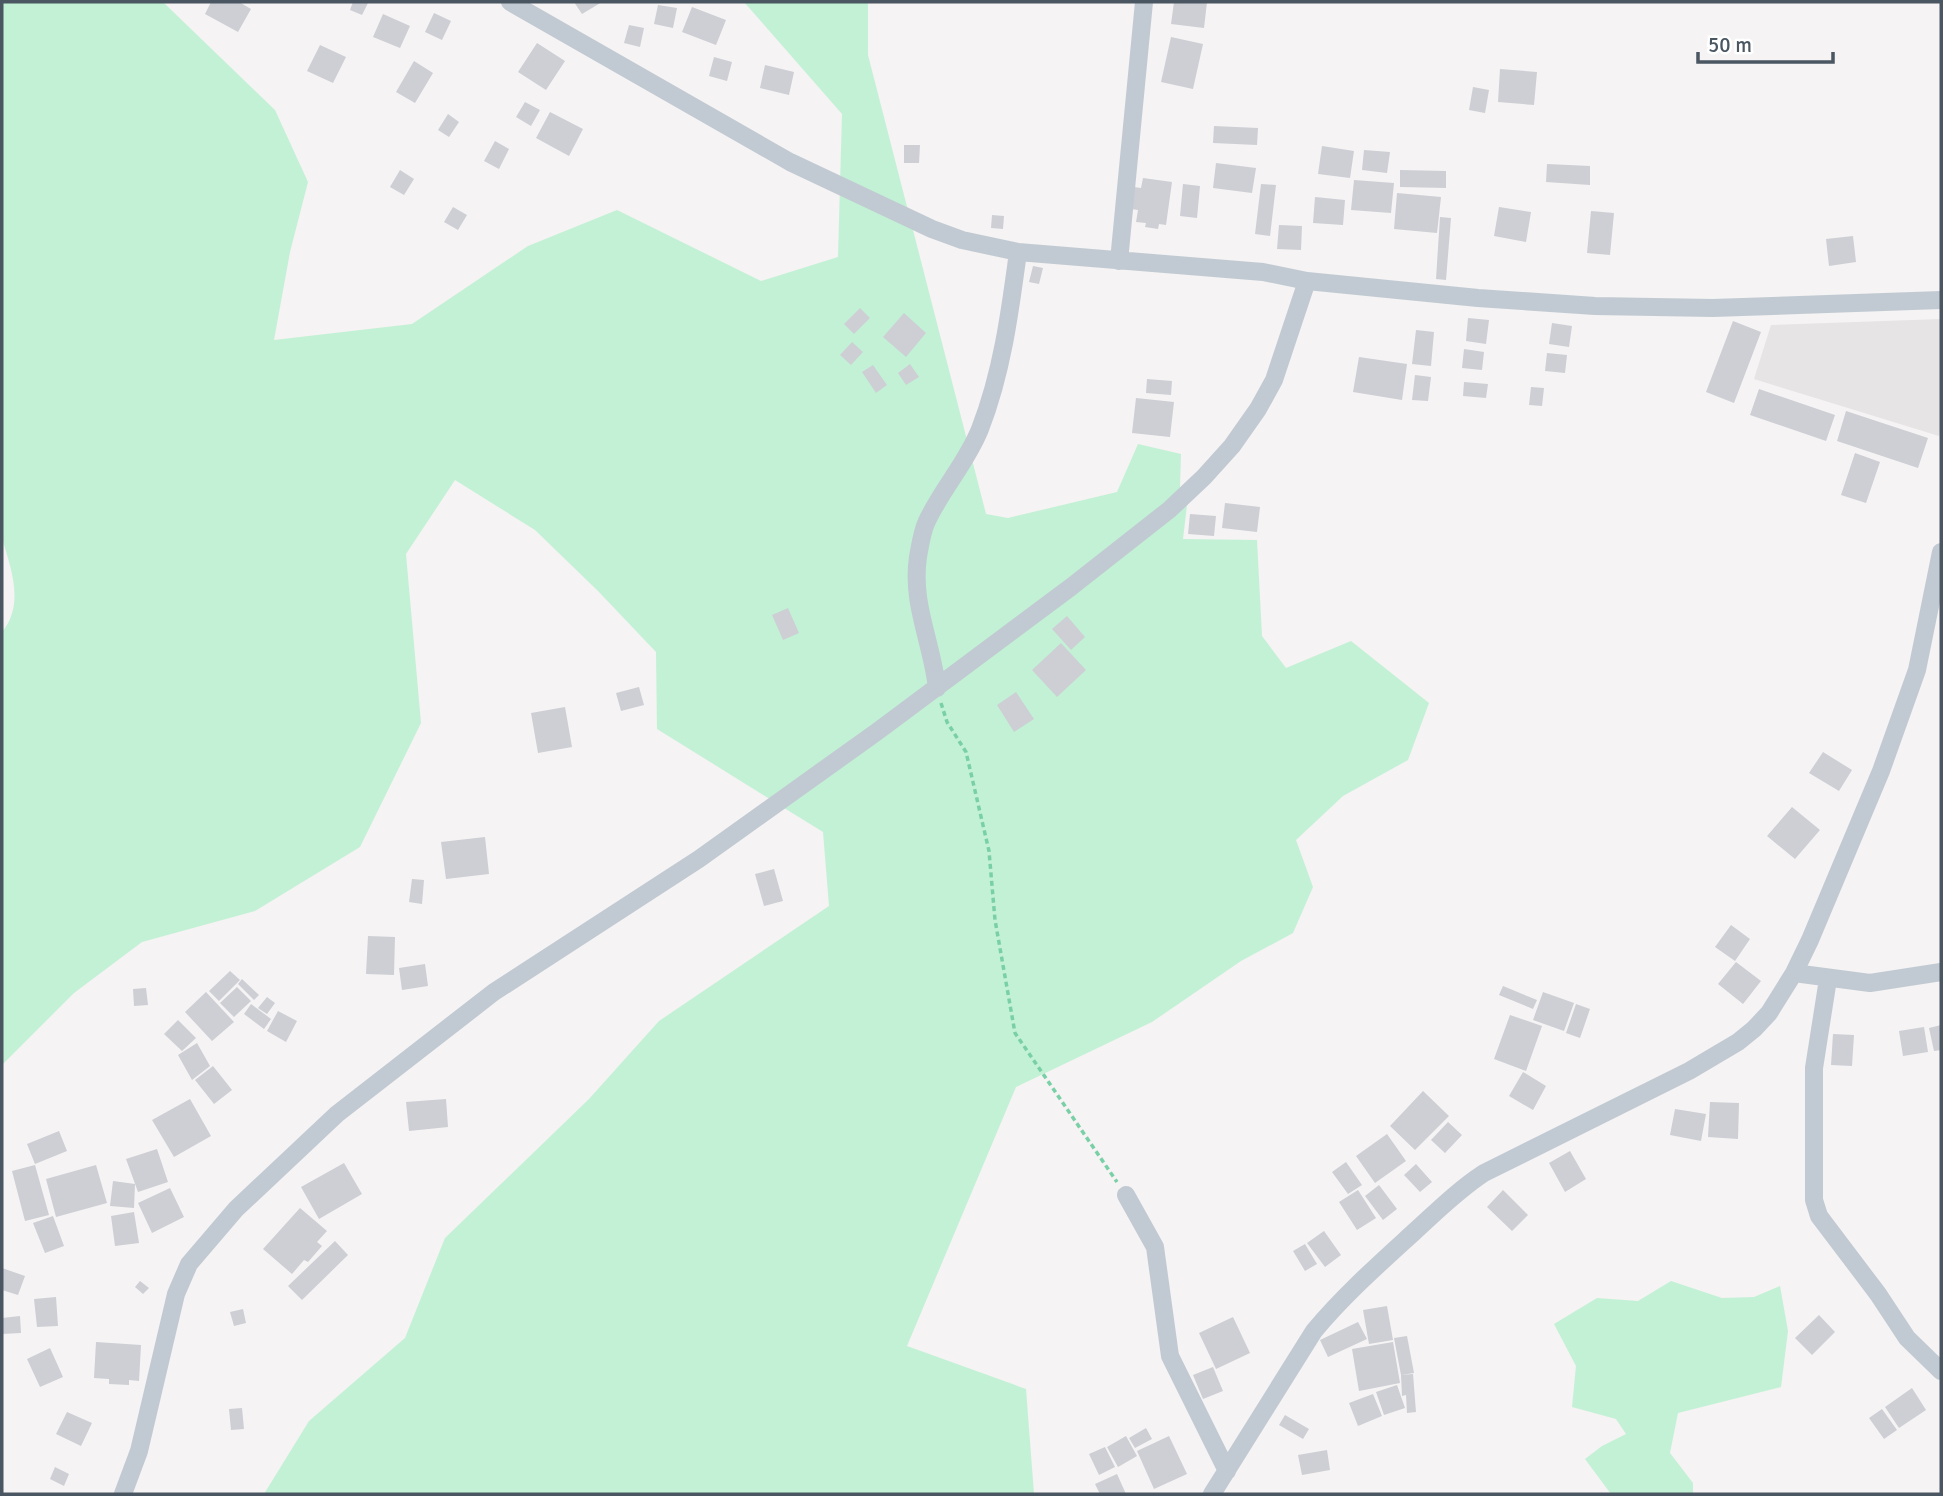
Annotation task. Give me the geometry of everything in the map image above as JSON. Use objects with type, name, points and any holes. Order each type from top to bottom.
[{"type":"street","points":[[510,2],[816,176],[932,229],[962,240],[1018,252],[1263,272],[1307,281],[1478,298],[1595,306],[1713,308],[1941,300]]},
{"type":"street","points":[[1119,261],[1144,2]]},
{"type":"street","points":[[937,688],[934,663],[918,612],[917,559],[925,523],[953,480],[980,430],[1007,335],[1018,252]]},
{"type":"street","points":[[124,1494],[139,1451],[176,1294],[189,1264],[236,1209],[337,1114],[494,992],[699,859],[937,688],[1158,519],[1204,477],[1232,446],[1258,409],[1274,380],[1307,281]]},
{"type":"street","points":[[1212,1494],[1320,1323],[1458,1192],[1484,1173],[1689,1071],[1738,1042],[1754,1030],[1769,1013],[1794,973],[1810,940],[1881,771],[1917,670],[1941,552]]},
{"type":"street","points":[[1794,973],[1870,983],[1941,972]]},
{"type":"street","points":[[1828,979],[1814,1068],[1814,1200],[1819,1216],[1878,1294],[1907,1338],[1941,1371]]},
{"type":"street","points":[[1126,1195],[1155,1247],[1170,1356],[1227,1471]]},
{"type":"path","points":[[937,688],[947,722],[966,752],[989,851],[995,920],[1015,1032],[1126,1195]]},
{"type":"shaded area","points":[[1941,319],[1939,436],[1754,379],[1771,325]]},
{"type":"green space","points":[[2,2],[163,2],[275,110],[308,182],[290,252],[274,340],[412,324],[528,246],[617,210],[761,281],[838,257],[842,114],[744,2],[868,2],[868,55],[986,514],[1008,518],[1117,492],[1138,444],[1181,454],[1180,487],[1187,505],[1183,539],[1257,540],[1262,636],[1286,668],[1351,641],[1429,703],[1408,760],[1343,796],[1296,840],[1313,887],[1293,933],[1241,961],[1152,1022],[1016,1087],[907,1346],[1026,1389],[1034,1494],[264,1494],[309,1421],[405,1338],[445,1238],[589,1099],[659,1021],[829,906],[823,832],[657,729],[656,652],[535,530],[455,480],[406,554],[421,723],[360,847],[255,911],[142,942],[74,993],[2,1065],[2,632],[13,610],[14,586],[2,538]]},
{"type":"green space","points":[[1671,1281],[1722,1298],[1754,1297],[1780,1286],[1788,1331],[1781,1387],[1678,1413],[1670,1453],[1693,1483],[1693,1494],[1611,1494],[1585,1459],[1602,1446],[1626,1434],[1616,1419],[1572,1407],[1576,1366],[1554,1324],[1597,1298],[1638,1301]]},
{"type":"building","points":[[211,2],[239,2],[251,9],[238,32],[205,14]]},
{"type":"building","points":[[353,2],[368,3],[362,15],[350,10]]},
{"type":"building","points":[[574,2],[602,2],[582,14]]},
{"type":"building","points":[[1174,2],[1207,2],[1204,28],[1171,24]]},
{"type":"building","points":[[658,5],[677,8],[673,28],[654,24]]},
{"type":"building","points":[[692,7],[726,20],[716,45],[682,32]]},
{"type":"building","points":[[434,13],[451,21],[442,40],[425,32]]},
{"type":"building","points":[[383,14],[410,26],[400,48],[373,37]]},
{"type":"building","points":[[629,25],[644,28],[640,47],[624,43]]},
{"type":"building","points":[[1171,37],[1203,44],[1193,89],[1161,82]]},
{"type":"building","points":[[537,43],[565,61],[546,90],[518,72]]},
{"type":"building","points":[[320,45],[346,57],[333,83],[307,71]]},
{"type":"building","points":[[714,57],[732,62],[727,81],[709,76]]},
{"type":"building","points":[[414,61],[433,73],[415,103],[396,92]]},
{"type":"building","points":[[765,65],[794,72],[789,95],[760,88]]},
{"type":"building","points":[[1500,69],[1537,72],[1534,105],[1498,102]]},
{"type":"building","points":[[1473,87],[1489,90],[1485,113],[1469,110]]},
{"type":"building","points":[[525,102],[540,110],[531,126],[516,117]]},
{"type":"building","points":[[550,112],[583,129],[569,156],[536,138]]},
{"type":"building","points":[[448,114],[459,122],[449,137],[438,130]]},
{"type":"building","points":[[1214,126],[1258,128],[1257,145],[1213,143]]},
{"type":"building","points":[[495,141],[509,149],[499,169],[484,161]]},
{"type":"building","points":[[904,145],[920,145],[919,163],[904,163]]},
{"type":"building","points":[[1322,146],[1354,151],[1350,178],[1318,174]]},
{"type":"building","points":[[1364,150],[1390,152],[1387,173],[1362,170]]},
{"type":"building","points":[[1216,163],[1256,168],[1252,193],[1213,188]]},
{"type":"building","points":[[1547,164],[1590,166],[1590,185],[1546,182]]},
{"type":"building","points":[[400,170],[414,179],[404,195],[390,187]]},
{"type":"building","points":[[1400,170],[1446,171],[1446,188],[1400,187]]},
{"type":"building","points":[[1143,178],[1172,182],[1166,225],[1159,224],[1158,229],[1136,222],[1138,210],[1131,209],[1134,187],[1141,188]]},
{"type":"building","points":[[1354,180],[1394,183],[1391,213],[1351,210]]},
{"type":"building","points":[[1183,184],[1200,186],[1197,218],[1180,216]]},
{"type":"building","points":[[1261,184],[1276,185],[1270,236],[1255,234]]},
{"type":"building","points":[[1397,193],[1441,197],[1437,233],[1394,229]]},
{"type":"building","points":[[1315,197],[1345,200],[1343,225],[1313,223]]},
{"type":"building","points":[[453,207],[467,215],[458,230],[444,222]]},
{"type":"building","points":[[1499,207],[1531,212],[1526,242],[1494,236]]},
{"type":"building","points":[[1591,211],[1614,213],[1610,255],[1587,253]]},
{"type":"building","points":[[992,215],[1004,216],[1003,229],[991,228]]},
{"type":"building","points":[[1440,217],[1451,218],[1446,280],[1436,279]]},
{"type":"building","points":[[1279,225],[1302,226],[1301,250],[1277,249]]},
{"type":"building","points":[[1853,236],[1856,262],[1829,266],[1826,239]]},
{"type":"building","points":[[1033,266],[1043,268],[1039,284],[1029,282]]},
{"type":"building","points":[[860,308],[870,318],[854,334],[844,324]]},
{"type":"building","points":[[904,313],[926,333],[906,357],[883,337]]},
{"type":"building","points":[[1468,318],[1489,320],[1486,344],[1466,341]]},
{"type":"building","points":[[1733,321],[1761,332],[1734,403],[1706,392]]},
{"type":"building","points":[[1552,323],[1572,326],[1569,347],[1549,344]]},
{"type":"building","points":[[1416,330],[1434,332],[1431,366],[1412,364]]},
{"type":"building","points":[[852,342],[863,352],[851,365],[840,355]]},
{"type":"building","points":[[1464,349],[1484,352],[1482,370],[1462,368]]},
{"type":"building","points":[[1547,353],[1567,355],[1565,373],[1545,371]]},
{"type":"building","points":[[1359,357],[1407,364],[1402,400],[1353,392]]},
{"type":"building","points":[[910,364],[919,377],[906,385],[898,373]]},
{"type":"building","points":[[873,365],[887,385],[876,393],[862,372]]},
{"type":"building","points":[[1415,375],[1431,377],[1428,401],[1412,400]]},
{"type":"building","points":[[1147,379],[1172,381],[1171,395],[1146,393]]},
{"type":"building","points":[[1464,382],[1488,384],[1486,398],[1463,396]]},
{"type":"building","points":[[1531,387],[1544,388],[1542,406],[1529,405]]},
{"type":"building","points":[[1759,389],[1835,415],[1826,441],[1750,415]]},
{"type":"building","points":[[1136,398],[1174,402],[1170,437],[1132,433]]},
{"type":"building","points":[[1846,411],[1928,438],[1918,468],[1837,441]]},
{"type":"building","points":[[1855,453],[1880,462],[1866,503],[1841,495]]},
{"type":"building","points":[[1225,503],[1260,507],[1257,532],[1222,528]]},
{"type":"building","points":[[1190,514],[1216,516],[1214,536],[1188,534]]},
{"type":"building","points":[[788,608],[799,633],[783,640],[772,615]]},
{"type":"building","points":[[1067,616],[1085,637],[1071,650],[1052,629]]},
{"type":"building","points":[[1061,643],[1086,670],[1057,697],[1032,670]]},
{"type":"building","points":[[639,687],[644,705],[621,711],[616,693]]},
{"type":"building","points":[[1016,692],[1034,719],[1014,732],[997,705]]},
{"type":"building","points":[[565,707],[572,747],[538,753],[531,713]]},
{"type":"building","points":[[1823,752],[1852,770],[1839,791],[1809,773]]},
{"type":"building","points":[[1792,807],[1820,830],[1795,859],[1767,836]]},
{"type":"building","points":[[485,837],[489,874],[446,879],[441,842]]},
{"type":"building","points":[[774,869],[783,901],[764,906],[755,874]]},
{"type":"building","points":[[412,879],[424,880],[422,904],[409,902]]},
{"type":"building","points":[[1731,925],[1750,939],[1735,961],[1715,947]]},
{"type":"building","points":[[368,936],[395,937],[394,975],[366,974]]},
{"type":"building","points":[[1736,962],[1761,981],[1743,1004],[1718,984]]},
{"type":"building","points":[[425,964],[428,986],[402,990],[399,968]]},
{"type":"building","points":[[230,971],[240,980],[219,1001],[209,991]]},
{"type":"building","points":[[242,979],[259,995],[254,1000],[238,984]]},
{"type":"building","points":[[1503,986],[1537,1000],[1533,1009],[1499,995]]},
{"type":"building","points":[[237,987],[251,1001],[234,1017],[220,1003]]},
{"type":"building","points":[[146,988],[148,1005],[134,1006],[133,989]]},
{"type":"building","points":[[206,992],[234,1022],[212,1041],[185,1012]]},
{"type":"building","points":[[1543,992],[1574,1003],[1564,1031],[1533,1020]]},
{"type":"building","points":[[267,997],[275,1003],[267,1014],[258,1008]]},
{"type":"building","points":[[251,1004],[271,1019],[264,1029],[244,1014]]},
{"type":"building","points":[[1576,1004],[1590,1009],[1580,1038],[1566,1033]]},
{"type":"building","points":[[278,1011],[297,1021],[286,1042],[267,1031]]},
{"type":"building","points":[[1510,1015],[1542,1026],[1526,1071],[1494,1059]]},
{"type":"building","points":[[178,1020],[196,1038],[182,1051],[164,1034]]},
{"type":"building","points":[[1941,1025],[1941,1050],[1934,1051],[1929,1028]]},
{"type":"building","points":[[1924,1027],[1928,1052],[1903,1056],[1899,1031]]},
{"type":"building","points":[[1833,1034],[1854,1035],[1852,1066],[1831,1065]]},
{"type":"building","points":[[197,1043],[210,1066],[192,1080],[178,1055]]},
{"type":"building","points":[[213,1066],[232,1090],[214,1104],[195,1080]]},
{"type":"building","points":[[1523,1072],[1546,1086],[1533,1110],[1509,1096]]},
{"type":"building","points":[[1423,1091],[1449,1116],[1415,1150],[1390,1126]]},
{"type":"building","points":[[190,1099],[211,1136],[174,1157],[152,1120]]},
{"type":"building","points":[[446,1099],[448,1127],[409,1131],[406,1102]]},
{"type":"building","points":[[1710,1102],[1739,1103],[1738,1139],[1708,1137]]},
{"type":"building","points":[[1675,1109],[1706,1114],[1701,1141],[1670,1135]]},
{"type":"building","points":[[1448,1122],[1462,1135],[1445,1153],[1431,1140]]},
{"type":"building","points":[[59,1131],[67,1151],[35,1164],[27,1144]]},
{"type":"building","points":[[1387,1134],[1406,1161],[1375,1183],[1356,1156]]},
{"type":"building","points":[[157,1149],[168,1182],[138,1192],[126,1159]]},
{"type":"building","points":[[1570,1151],[1586,1179],[1565,1192],[1549,1163]]},
{"type":"building","points":[[1346,1162],[1362,1185],[1348,1194],[1332,1172]]},
{"type":"building","points":[[344,1163],[362,1194],[319,1219],[301,1187]]},
{"type":"building","points":[[1416,1164],[1432,1182],[1420,1192],[1404,1175]]},
{"type":"building","points":[[35,1165],[49,1215],[25,1221],[12,1171]]},
{"type":"building","points":[[96,1165],[107,1203],[56,1217],[46,1179]]},
{"type":"building","points":[[113,1181],[135,1184],[134,1208],[110,1206]]},
{"type":"building","points":[[1379,1185],[1397,1209],[1383,1220],[1365,1196]]},
{"type":"building","points":[[170,1188],[184,1217],[152,1233],[138,1203]]},
{"type":"building","points":[[1358,1190],[1376,1218],[1357,1230],[1339,1202]]},
{"type":"building","points":[[1503,1190],[1528,1215],[1512,1231],[1487,1207]]},
{"type":"building","points":[[300,1208],[327,1231],[317,1242],[322,1246],[308,1262],[304,1260],[292,1274],[263,1249]]},
{"type":"building","points":[[134,1212],[139,1243],[115,1246],[111,1216]]},
{"type":"building","points":[[53,1216],[64,1246],[45,1253],[33,1223]]},
{"type":"building","points":[[1324,1231],[1341,1255],[1325,1267],[1307,1243]]},
{"type":"building","points":[[335,1241],[348,1255],[302,1300],[288,1286]]},
{"type":"building","points":[[1305,1244],[1317,1264],[1305,1271],[1293,1251]]},
{"type":"building","points":[[2,1268],[25,1276],[18,1295],[2,1290]]},
{"type":"building","points":[[140,1281],[149,1288],[143,1294],[135,1287]]},
{"type":"building","points":[[56,1297],[58,1326],[37,1327],[34,1299]]},
{"type":"building","points":[[1387,1306],[1393,1340],[1369,1344],[1363,1310]]},
{"type":"building","points":[[243,1309],[246,1323],[234,1326],[230,1312]]},
{"type":"building","points":[[1819,1315],[1835,1332],[1812,1355],[1795,1338]]},
{"type":"building","points":[[20,1316],[21,1333],[2,1334],[2,1318]]},
{"type":"building","points":[[1233,1317],[1250,1353],[1216,1369],[1199,1333]]},
{"type":"building","points":[[1358,1322],[1367,1339],[1328,1357],[1320,1340]]},
{"type":"building","points":[[1407,1336],[1414,1373],[1401,1375],[1394,1338]]},
{"type":"building","points":[[96,1342],[141,1345],[139,1381],[129,1380],[129,1385],[109,1384],[109,1379],[94,1378]]},
{"type":"building","points":[[1393,1342],[1400,1383],[1359,1391],[1352,1349]]},
{"type":"building","points":[[50,1348],[63,1377],[40,1387],[27,1359]]},
{"type":"building","points":[[1213,1367],[1223,1391],[1203,1399],[1193,1375]]},
{"type":"building","points":[[1413,1374],[1416,1412],[1407,1413],[1406,1395],[1402,1396],[1401,1375]]},
{"type":"building","points":[[1397,1385],[1405,1408],[1384,1415],[1376,1392]]},
{"type":"building","points":[[1912,1388],[1926,1410],[1899,1428],[1885,1407]]},
{"type":"building","points":[[1373,1394],[1382,1416],[1358,1426],[1349,1403]]},
{"type":"building","points":[[242,1408],[244,1429],[231,1430],[229,1409]]},
{"type":"building","points":[[1882,1409],[1897,1430],[1884,1439],[1869,1418]]},
{"type":"building","points":[[67,1412],[92,1423],[81,1446],[56,1434]]},
{"type":"building","points":[[1285,1415],[1309,1429],[1303,1439],[1279,1425]]},
{"type":"building","points":[[1146,1428],[1152,1439],[1135,1448],[1129,1438]]},
{"type":"building","points":[[1126,1436],[1137,1456],[1118,1467],[1107,1447]]},
{"type":"building","points":[[1169,1436],[1187,1474],[1154,1489],[1137,1451]]},
{"type":"building","points":[[1105,1447],[1115,1467],[1099,1475],[1089,1454]]},
{"type":"building","points":[[1327,1450],[1330,1470],[1302,1475],[1298,1455]]},
{"type":"building","points":[[55,1467],[69,1474],[64,1486],[50,1479]]},
{"type":"building","points":[[1117,1474],[1126,1494],[1100,1494],[1095,1484]]}]
